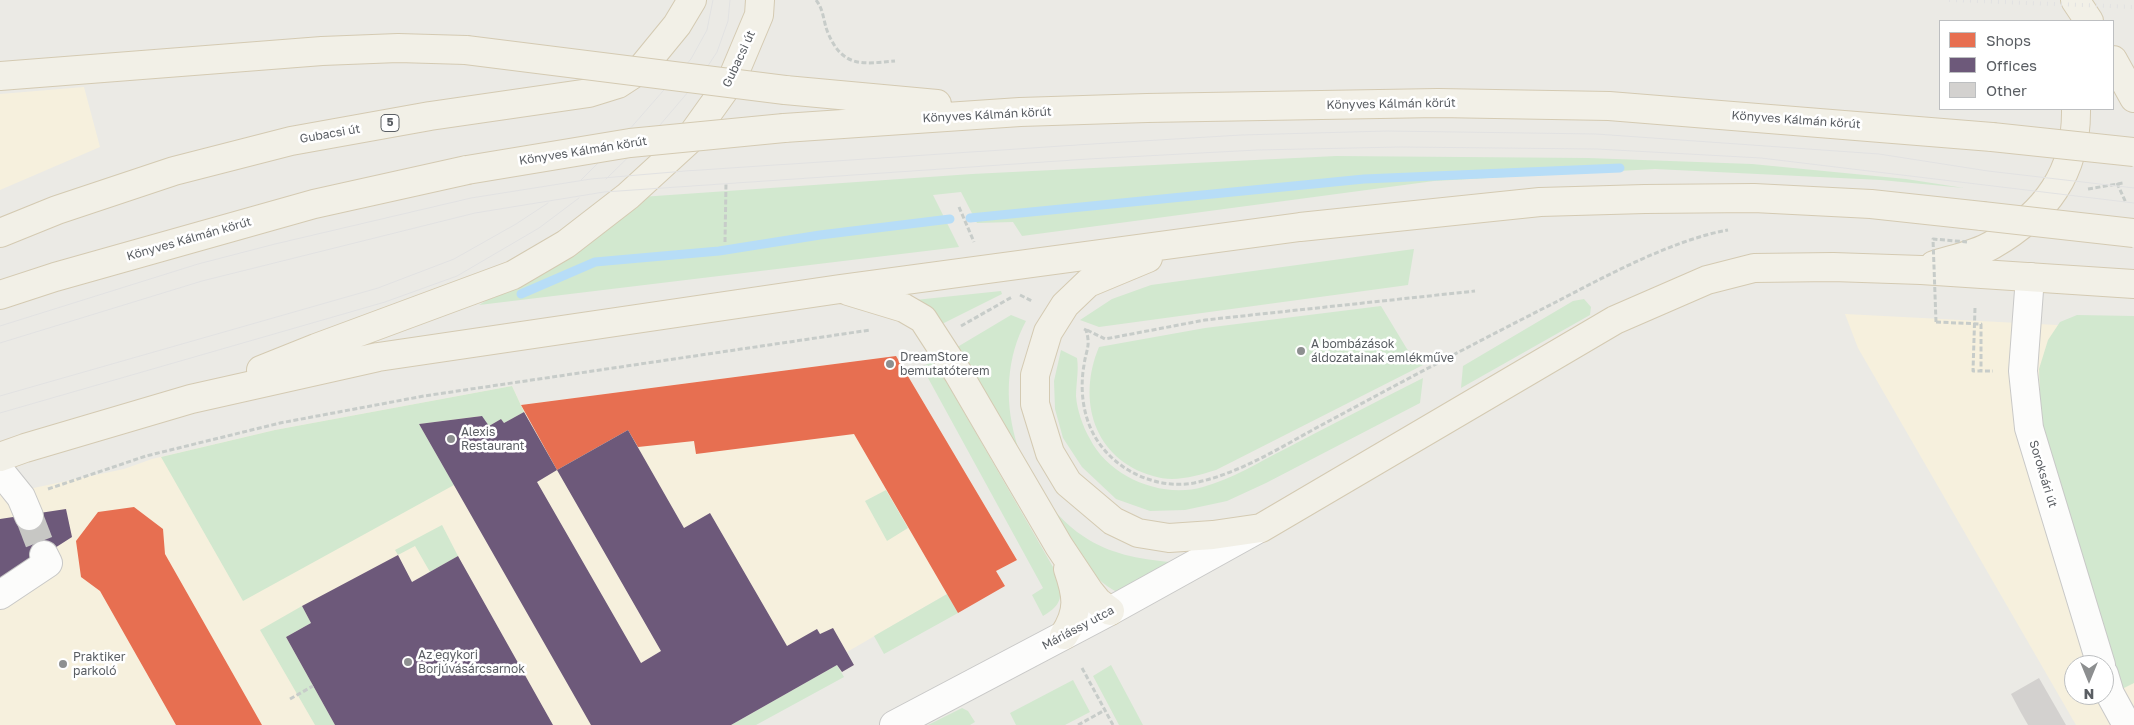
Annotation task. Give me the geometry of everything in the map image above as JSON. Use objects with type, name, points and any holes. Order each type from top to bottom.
[{"type":"main road","name":"Gubacsi út","points":[[0,233],[57,210],[174,171],[291,141],[430,116],[590,93],[618,84],[641,69],[677,25],[692,0]]},
{"type":"main road","name":"Gubacsi út","points":[[191,399],[316,348],[513,275],[566,244],[628,196],[687,142],[732,79],[759,15],[760,0]]},
{"type":"main road","points":[[2068,0],[2070,20]]},
{"type":"main road","points":[[2075,0],[2087,20]]},
{"type":"main road","points":[[0,76],[322,52],[398,48],[466,50],[785,90],[1020,112]]},
{"type":"main road","points":[[2114,62],[2134,98]]},
{"type":"main road","name":"Könyves Kálmán körút","points":[[0,295],[64,274],[314,204],[467,170],[630,143],[784,128],[1020,112],[1438,103],[1609,106],[1992,137],[2134,152]]},
{"type":"main road","points":[[1921,270],[1991,246],[2028,219],[2050,197],[2066,172],[2075,142],[2076,110]]},
{"type":"main road","points":[[0,457],[191,399],[378,357],[840,289],[1430,212],[1540,202],[1754,198],[1871,204],[2134,232]]},
{"type":"main road","points":[[1192,242],[1139,261],[1088,283],[1065,305],[1048,332],[1035,375],[1035,404],[1050,453],[1068,483],[1113,521],[1138,533],[1169,538],[1213,535],[1261,528],[1615,320],[1707,280],[1754,268],[1921,270],[2134,284]]},
{"type":"main road","points":[[840,289],[904,308],[923,319],[937,339],[1059,546],[1089,591],[1098,602],[1110,611]]},
{"type":"main road","points":[[1059,546],[1074,586],[1076,597],[1073,622],[1064,635]]},
{"type":"street","name":"Soroksári út","points":[[2030,277],[2023,370],[2029,428],[2098,655]]},
{"type":"street","points":[[0,471],[25,507]]},
{"type":"street","name":"Máriássy utca","points":[[894,725],[1110,611],[1261,528]]},
{"type":"street","points":[[0,595],[46,559]]},
{"type":"street","points":[[2114,701],[2127,725]]},
{"type":"path","points":[[816,0],[821,6],[828,32],[843,56],[863,64],[895,61]]},
{"type":"path","points":[[725,242],[726,183]]},
{"type":"path","points":[[959,207],[964,218]]},
{"type":"path","points":[[1086,330],[1090,342],[1084,364],[1084,406],[1090,427],[1101,446],[1114,460],[1134,474],[1162,483],[1192,483],[1242,468],[1450,356],[1587,286],[1669,248],[1713,232],[1736,228]]},
{"type":"path","points":[[1929,234],[1938,234]]},
{"type":"path","points":[[1972,243],[1934,239],[1936,322],[1981,324],[1981,370]]},
{"type":"path","points":[[1058,315],[1105,339],[1205,320],[1475,291]]},
{"type":"path","points":[[937,339],[1018,294]]},
{"type":"path","points":[[1975,308],[1973,370],[2023,370]]},
{"type":"path","points":[[25,507],[146,456],[290,421],[434,395],[871,330],[879,331]]},
{"type":"path","points":[[1082,668],[1113,725]]},
{"type":"path","points":[[290,699],[313,686]]},
{"type":"path","points":[[1078,725],[1105,710]]},
{"type":"shaded area","points":[[84,87],[100,147],[0,190],[0,94]]},
{"type":"shaded area","points":[[1845,314],[2134,329],[2134,725],[2076,725],[2064,705],[2114,705],[2114,655],[2064,655],[2064,704],[1858,348]]},
{"type":"shaded area","points":[[896,356],[1017,560],[996,571],[1005,586],[947,594],[847,652],[854,665],[842,672],[837,665],[731,725],[0,725],[0,495],[124,469],[152,459],[275,430],[512,386],[521,405]]},
{"type":"green space","points":[[1336,156],[1588,158],[1752,164],[1906,179],[1964,188],[1881,180],[1655,169],[1434,181],[1022,236],[1013,222],[977,223],[961,192],[933,195],[959,247],[479,305],[641,197],[972,174]]},
{"type":"green space","points":[[1414,249],[1408,285],[1099,327],[1080,320],[1112,299],[1151,285]]},
{"type":"green space","points":[[1001,291],[1002,294],[942,324],[915,300]]},
{"type":"green space","points":[[1584,299],[1591,307],[1590,315],[1461,388],[1463,366],[1573,301]]},
{"type":"green space","points":[[1381,306],[1407,349],[1423,365],[1216,470],[1177,479],[1153,476],[1133,468],[1116,456],[1104,441],[1095,425],[1090,387],[1099,347],[1205,328]]},
{"type":"green space","points":[[1011,315],[1026,321],[1015,349],[1009,379],[1010,409],[1016,439],[1026,467],[1041,494],[1060,517],[1093,542],[1125,555],[1170,562],[1117,592],[1098,579],[1065,540],[1035,492],[995,415],[954,349]]},
{"type":"green space","points":[[2077,315],[2134,316],[2134,683],[2120,690],[2114,670],[2114,655],[2110,655],[2041,423],[2039,369],[2048,340],[2060,322]]},
{"type":"green space","points":[[1061,350],[1077,358],[1076,396],[1078,407],[1085,429],[1099,452],[1123,474],[1138,482],[1171,490],[1203,487],[1235,475],[1423,378],[1420,403],[1266,483],[1227,501],[1185,510],[1150,511],[1116,499],[1082,467],[1063,438],[1055,409],[1054,381]]},
{"type":"green space","points":[[934,360],[1057,574],[1060,598],[1055,607],[1043,616],[1032,595],[1043,588],[922,367]]},
{"type":"green space","points":[[512,386],[524,412],[504,423],[501,419],[489,426],[481,416],[419,424],[454,485],[243,601],[161,457],[275,430]]},
{"type":"green space","points":[[886,490],[908,528],[887,541],[865,501]]},
{"type":"green space","points":[[442,525],[458,556],[430,572],[415,546],[398,555],[395,550]]},
{"type":"green space","points":[[947,594],[958,613],[884,654],[874,636]]},
{"type":"green space","points":[[302,606],[311,623],[286,637],[335,725],[315,725],[260,630]]},
{"type":"green space","points":[[837,665],[844,677],[756,725],[731,725]]},
{"type":"green space","points":[[1111,665],[1143,725],[1119,725],[1093,676]]},
{"type":"green space","points":[[1073,680],[1090,712],[1065,725],[1016,725],[1010,713]]},
{"type":"green space","points":[[962,708],[968,711],[975,722],[970,725],[928,725]]},
{"type":"building: Shops","points":[[896,356],[1017,560],[996,571],[1005,586],[958,613],[854,434],[696,454],[694,441],[638,447],[628,430],[557,470],[521,405]]},
{"type":"building: Shops","points":[[606,447],[689,595],[710,583],[752,657],[708,680],[585,459]]},
{"type":"building: Shops","points":[[134,507],[163,529],[165,554],[262,725],[176,725],[100,591],[81,577],[76,541],[98,512]]},
{"type":"building: Offices","points":[[524,412],[557,470],[628,430],[684,528],[710,513],[787,646],[817,629],[820,634],[833,628],[854,665],[842,672],[837,665],[731,725],[591,725],[419,424],[482,416],[489,426],[501,419],[504,423]],"holes":[[[557,470],[661,651],[641,663],[537,482]]]},
{"type":"building: Offices","points":[[66,509],[72,537],[0,583],[0,519]]},
{"type":"building: Offices","name":"Az egykori Borjúvásárcsarnok","points":[[398,555],[412,582],[458,556],[553,725],[335,725],[286,637],[311,623],[302,606]]},
{"type":"building: Other","points":[[2039,678],[2066,725],[2028,725],[2011,694]]},
{"type":"waterway","points":[[970,218],[1364,179],[1620,168]]},
{"type":"waterway","points":[[521,294],[595,262],[719,251],[820,235],[950,219]]},
{"type":"tunnel","points":[[29,516],[44,555]]},
{"type":"tram line","points":[[581,180],[614,147],[691,59],[707,30],[713,0]]},
{"type":"tram line","points":[[606,179],[654,132],[700,78],[717,52],[728,21],[730,0]]},
{"type":"tram line","points":[[0,326],[198,264],[471,198],[591,179],[1092,144],[1241,135],[1387,131],[1596,134],[1879,154],[1988,171],[2134,188]]},
{"type":"tram line","points":[[0,343],[202,281],[475,213],[604,192],[1088,159],[1257,150],[1400,147],[1597,149],[1761,158],[2134,203]]},
{"type":"tram line","points":[[0,413],[385,302],[457,276],[539,228],[579,198]]},
{"type":"tram line","points":[[0,396],[378,288],[454,259],[516,224],[548,203]]},
{"type":"railway","points":[[1949,0],[2134,7]]},
{"type":"place","name":"A bombázások áldozatainak emlékműve","points":[[1301,351]]},
{"type":"place","name":"DreamStore bemutatóterem","points":[[890,364]]},
{"type":"place","name":"Alexis Restaurant","points":[[451,439]]},
{"type":"place","name":"Az egykori Borjúvásárcsarnok","points":[[408,662]]},
{"type":"place","name":"Praktiker parkoló","points":[[63,664]]}]
